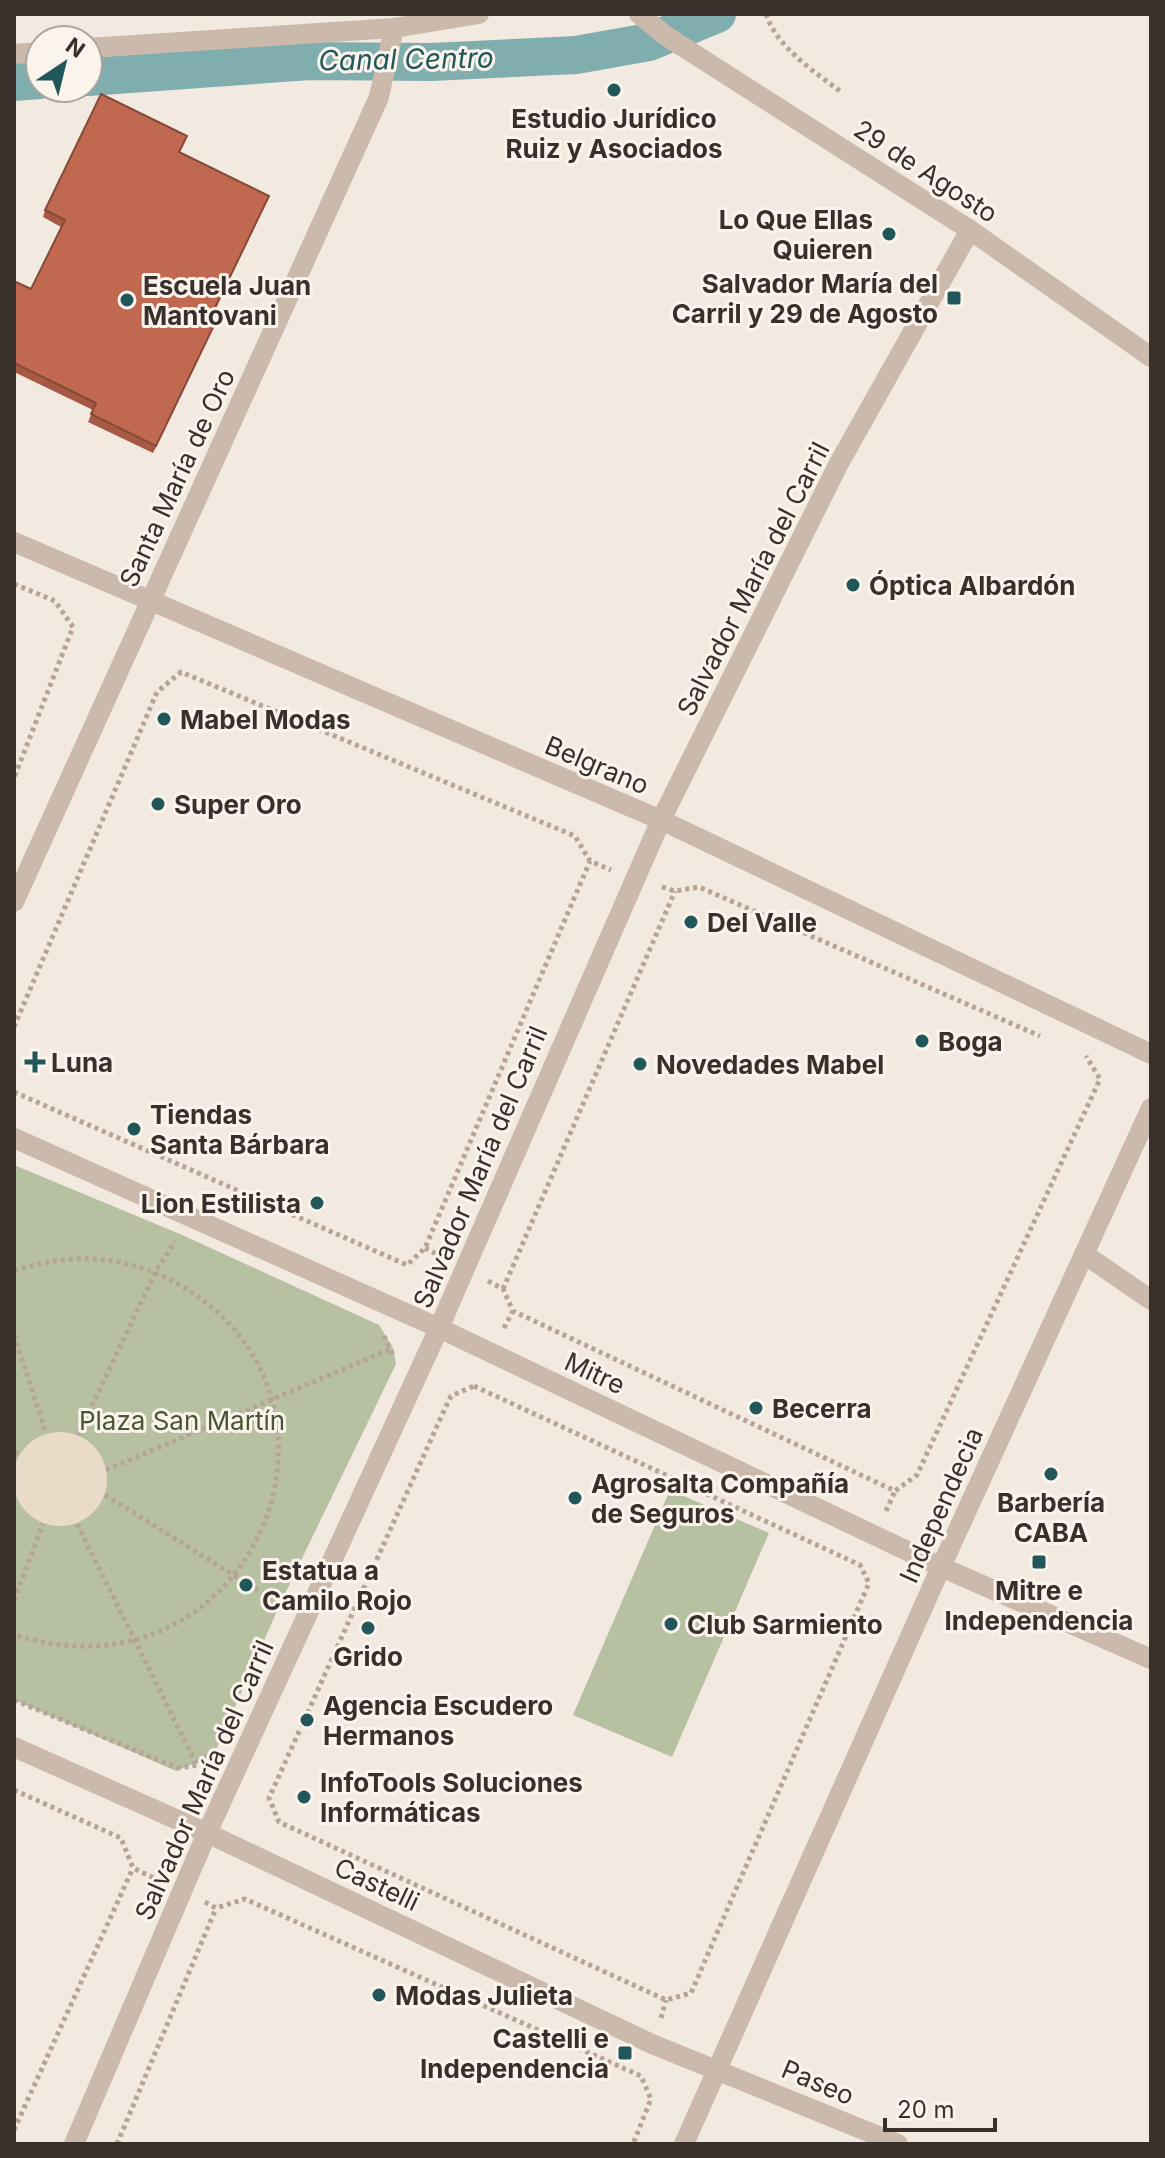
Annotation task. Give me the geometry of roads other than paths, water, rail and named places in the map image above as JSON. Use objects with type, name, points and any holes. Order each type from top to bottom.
[{"type":"street","points":[[104,47],[394,28],[479,14]]},
{"type":"street","name":"29 de Agosto","points":[[652,25],[970,230],[1151,357]]},
{"type":"street","name":"Santa María de Oro","points":[[14,902],[379,97],[394,28]]},
{"type":"street","name":"Salvador María del Carril","points":[[74,2144],[207,1833],[439,1328],[661,820],[838,465],[970,230]]},
{"type":"street","name":"Belgrano","points":[[14,542],[661,820],[1151,1054]]},
{"type":"street","name":"Independecia","points":[[684,2144],[941,1567],[1151,1108]]},
{"type":"street","name":"Mitre","points":[[14,1138],[439,1328],[941,1567],[1151,1659]]},
{"type":"street","points":[[1084,1254],[1151,1300]]},
{"type":"street","name":"Castelli","points":[[14,1747],[207,1833],[652,2044],[717,2068]]},
{"type":"street","name":"Paseo","points":[[717,2068],[898,2144]]},
{"type":"waterway","name":"Canal Centro","points":[[104,76],[310,61],[431,62],[576,55],[649,42],[717,14]]},
{"type":"waterway","name":"Canal Centro","points":[[14,82],[24,81]]},
{"type":"place","name":"Estudio Jurídico Ruiz y Asociados","points":[[614,90]]},
{"type":"place","name":"Lo Que Ellas Quieren","points":[[889,234]]},
{"type":"place","name":"Salvador María del Carril y 29 de Agosto","points":[[954,298]]},
{"type":"place","name":"Escuela Juan Mantovani","points":[[127,300]]},
{"type":"place","name":"Óptica Albardón","points":[[853,585]]},
{"type":"place","name":"Mabel Modas","points":[[164,719]]},
{"type":"place","name":"Super Oro","points":[[158,804]]},
{"type":"place","name":"Del Valle","points":[[691,922]]},
{"type":"place","name":"Boga","points":[[922,1041]]},
{"type":"place","name":"Luna","points":[[35,1062]]},
{"type":"place","name":"Novedades Mabel","points":[[640,1064]]},
{"type":"place","name":"Tiendas Santa Bárbara","points":[[134,1129]]},
{"type":"place","name":"Lion Estilista","points":[[317,1203]]},
{"type":"place","name":"Becerra","points":[[756,1408]]},
{"type":"place","name":"Barbería CABA","points":[[1051,1474]]},
{"type":"place","name":"Agrosalta Compañía de Seguros","points":[[575,1498]]},
{"type":"place","name":"Mitre e Independencia","points":[[1039,1562]]},
{"type":"place","name":"Estatua a Camilo Rojo","points":[[246,1585]]},
{"type":"place","name":"Club Sarmiento","points":[[671,1624]]},
{"type":"place","name":"Grido","points":[[368,1628]]},
{"type":"place","name":"Agencia Escudero Hermanos","points":[[307,1720]]},
{"type":"place","name":"InfoTools Soluciones Informáticas","points":[[304,1797]]},
{"type":"place","name":"Modas Julieta","points":[[379,1995]]},
{"type":"place","name":"Castelli e Independencia","points":[[625,2053]]},
{"type":"park label","name":"Plaza San Martín","points":[[182,1420]]}]
